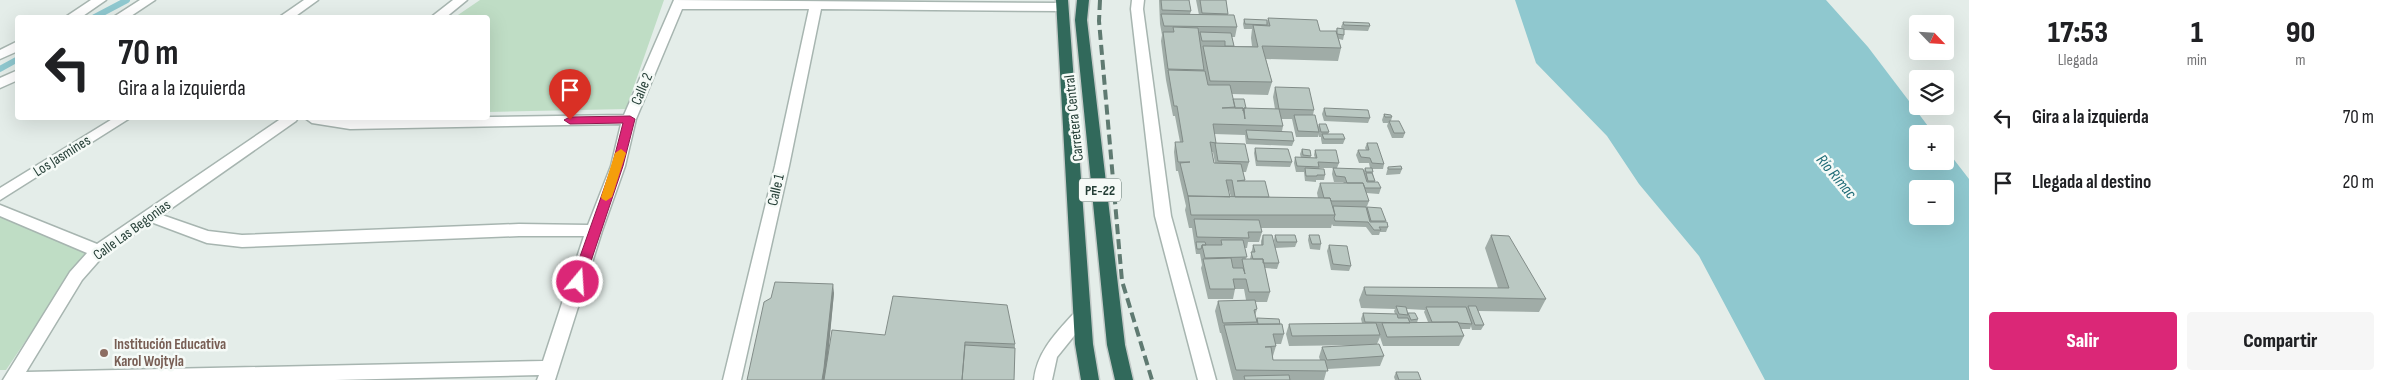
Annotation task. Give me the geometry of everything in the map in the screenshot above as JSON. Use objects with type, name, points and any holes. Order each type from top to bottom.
[{"type":"highway","name":"Carretera Central","points":[[1083,0],[1081,20],[1115,335],[1124,380]]},
{"type":"highway","name":"Carretera Central","points":[[1061,3],[1082,316],[1090,380]]},
{"type":"street","points":[[75,15],[100,0]]},
{"type":"street","points":[[123,15],[149,0]]},
{"type":"street","points":[[289,15],[312,0]]},
{"type":"street","points":[[440,15],[461,0]]},
{"type":"street","points":[[1138,0],[1137,10],[1162,216],[1207,380]]},
{"type":"street","points":[[679,3],[1061,3]]},
{"type":"street","name":"Calle 2","points":[[548,374],[594,231],[618,166],[630,119],[679,3]]},
{"type":"street","name":"Calle 1","points":[[732,380],[782,166],[816,3]]},
{"type":"street","points":[[0,55],[15,47]]},
{"type":"street","points":[[0,84],[15,76]]},
{"type":"street","points":[[325,120],[350,124],[630,119]]},
{"type":"street","name":"Los Jasmines","points":[[0,195],[120,120]]},
{"type":"street","name":"Calle Las Begonias","points":[[13,380],[76,276],[98,251],[287,120]]},
{"type":"street","points":[[0,210],[98,251]]},
{"type":"street","points":[[149,216],[207,238],[242,241],[519,230],[594,231]]},
{"type":"street","points":[[1043,380],[1043,372],[1052,350],[1082,316]]},
{"type":"street","points":[[13,380],[548,374]]},
{"type":"green space","points":[[480,0],[664,0],[626,109],[490,112],[490,15],[458,15]]},
{"type":"green space","points":[[0,215],[90,254],[68,278],[6,370],[0,370]]},
{"type":"water","name":"Río Rímac","points":[[1515,0],[1826,0],[1868,47],[1909,101],[1909,115],[1920,115],[1927,125],[1909,125],[1909,170],[1954,170],[1954,160],[1969,179],[1969,380],[1765,380],[1699,256],[1639,184],[1607,136],[1536,63]]},
{"type":"building","points":[[1161,0],[1189,0],[1191,11],[1162,10]]},
{"type":"building","points":[[1200,0],[1226,0],[1228,14],[1202,13]]},
{"type":"building","points":[[1161,14],[1234,15],[1237,27],[1164,26]]},
{"type":"building","points":[[1268,18],[1317,20],[1320,31],[1336,31],[1341,48],[1262,46],[1272,82],[1210,81],[1203,46],[1258,47],[1253,25],[1270,26]]},
{"type":"building","points":[[1244,19],[1267,20],[1267,25],[1245,24]]},
{"type":"building","points":[[1343,22],[1369,23],[1370,26],[1344,25]]},
{"type":"building","points":[[1173,27],[1198,28],[1204,70],[1168,69],[1163,32],[1174,32]]},
{"type":"building","points":[[1337,28],[1344,29],[1344,35],[1337,34]]},
{"type":"building","points":[[1200,32],[1231,33],[1234,46],[1225,46],[1225,41],[1202,41]]},
{"type":"building","points":[[1168,70],[1205,71],[1208,85],[1230,85],[1235,107],[1222,108],[1243,108],[1245,119],[1244,108],[1279,109],[1283,126],[1213,124],[1216,143],[1210,142],[1214,163],[1241,164],[1245,180],[1237,181],[1265,181],[1269,197],[1235,197],[1232,180],[1226,180],[1230,197],[1188,196],[1180,163],[1190,162],[1178,162],[1175,142],[1183,142]]},
{"type":"building","points":[[1275,87],[1309,88],[1314,110],[1279,109]]},
{"type":"building","points":[[1233,99],[1244,99],[1246,108],[1243,111],[1243,108],[1235,108]]},
{"type":"building","points":[[1324,108],[1368,110],[1370,118],[1326,116]]},
{"type":"building","points":[[1384,114],[1391,115],[1392,117],[1385,117]]},
{"type":"building","points":[[1294,115],[1315,115],[1319,132],[1298,131]]},
{"type":"building","points":[[1389,121],[1399,121],[1405,133],[1394,133]]},
{"type":"building","points":[[1319,124],[1326,124],[1329,132],[1321,132]]},
{"type":"building","points":[[1246,130],[1292,132],[1294,141],[1248,139]]},
{"type":"building","points":[[1322,134],[1343,134],[1345,139],[1324,139]]},
{"type":"building","points":[[1215,143],[1245,144],[1249,162],[1218,161]]},
{"type":"building","points":[[1367,143],[1377,143],[1384,164],[1372,163],[1370,158],[1361,157],[1358,150],[1369,150]]},
{"type":"building","points":[[1255,148],[1288,149],[1292,162],[1257,161]]},
{"type":"building","points":[[1302,149],[1310,150],[1311,156],[1303,155]]},
{"type":"building","points":[[1315,150],[1336,150],[1339,163],[1318,162],[1319,167],[1297,166],[1295,157],[1317,158]]},
{"type":"building","points":[[1401,166],[1402,169],[1388,169],[1388,167]]},
{"type":"building","points":[[1305,168],[1324,169],[1325,175],[1306,176]]},
{"type":"building","points":[[1333,168],[1363,169],[1367,182],[1378,182],[1381,188],[1365,188],[1363,183],[1347,183],[1345,177],[1336,176]]},
{"type":"building","points":[[1365,168],[1372,168],[1373,172],[1366,172]]},
{"type":"building","points":[[1366,173],[1372,173],[1375,181],[1368,181]]},
{"type":"building","points":[[1320,183],[1363,183],[1369,201],[1331,201],[1330,198],[1324,198]]},
{"type":"building","points":[[1188,196],[1330,198],[1335,215],[1191,215]]},
{"type":"building","points":[[1333,206],[1366,207],[1370,222],[1387,222],[1388,227],[1379,227],[1381,230],[1374,230],[1368,222],[1335,221]]},
{"type":"building","points":[[1367,207],[1381,208],[1386,221],[1371,221]]},
{"type":"building","points":[[1194,219],[1259,220],[1262,232],[1248,232],[1249,238],[1197,237]]},
{"type":"building","points":[[1263,235],[1272,235],[1279,263],[1263,263],[1263,259],[1253,259],[1251,252],[1255,252],[1253,245],[1263,245]]},
{"type":"building","points":[[1275,235],[1295,235],[1297,242],[1277,242]]},
{"type":"building","points":[[1309,235],[1319,235],[1321,244],[1312,244]]},
{"type":"building","points":[[1491,235],[1509,236],[1546,299],[1366,295],[1364,287],[1509,288]]},
{"type":"building","points":[[1221,240],[1243,240],[1247,257],[1205,258],[1202,245],[1222,245]]},
{"type":"building","points":[[1196,242],[1205,242],[1206,245],[1202,245],[1201,249],[1197,249]]},
{"type":"building","points":[[1329,245],[1347,246],[1351,266],[1333,264]]},
{"type":"building","points":[[1231,258],[1233,268],[1243,268],[1245,274],[1242,259],[1263,259],[1270,292],[1249,292],[1246,279],[1233,279],[1235,289],[1210,289],[1203,259]]},
{"type":"building","points":[[775,282],[833,284],[822,380],[747,380],[764,302],[771,298]]},
{"type":"building","points":[[893,296],[1007,305],[1015,344],[965,342],[962,380],[824,380],[832,330],[885,335]]},
{"type":"building","points":[[1255,300],[1257,309],[1254,310],[1257,322],[1223,323],[1218,301]]},
{"type":"building","points":[[1396,306],[1406,307],[1408,315],[1399,314]]},
{"type":"building","points":[[1468,306],[1476,306],[1484,325],[1475,325]]},
{"type":"building","points":[[1426,307],[1466,307],[1472,324],[1432,322]]},
{"type":"building","points":[[1363,313],[1397,314],[1398,318],[1408,318],[1410,323],[1365,322]]},
{"type":"building","points":[[1408,313],[1415,313],[1418,319],[1411,320]]},
{"type":"building","points":[[1257,318],[1279,319],[1280,324],[1258,324]]},
{"type":"building","points":[[1458,322],[1464,336],[1387,337],[1382,323]]},
{"type":"building","points":[[1376,323],[1380,335],[1292,336],[1289,324]]},
{"type":"building","points":[[1282,324],[1284,334],[1273,334],[1276,346],[1265,347],[1271,347],[1273,360],[1325,360],[1328,371],[1236,370],[1224,325]]},
{"type":"building","points":[[1379,344],[1384,356],[1327,360],[1322,347]]},
{"type":"building","points":[[965,345],[1015,348],[1014,380],[962,380]]},
{"type":"building","points":[[1396,372],[1418,372],[1421,380],[1399,380]]},
{"type":"building","points":[[1289,375],[1290,380],[1245,380],[1244,376]]},
{"type":"waterway","points":[[99,15],[127,0]]},
{"type":"waterway","points":[[0,69],[15,61]]},
{"type":"railway","points":[[1100,0],[1099,21],[1122,281],[1152,380]]},
{"type":"slow traffic","points":[[606,197],[621,153]]},
{"type":"place","name":"Institución Educativa Karol Wojtyla","points":[[104,353]]},
{"type":"route","points":[[570,120],[630,119],[618,166],[578,282]]}]
